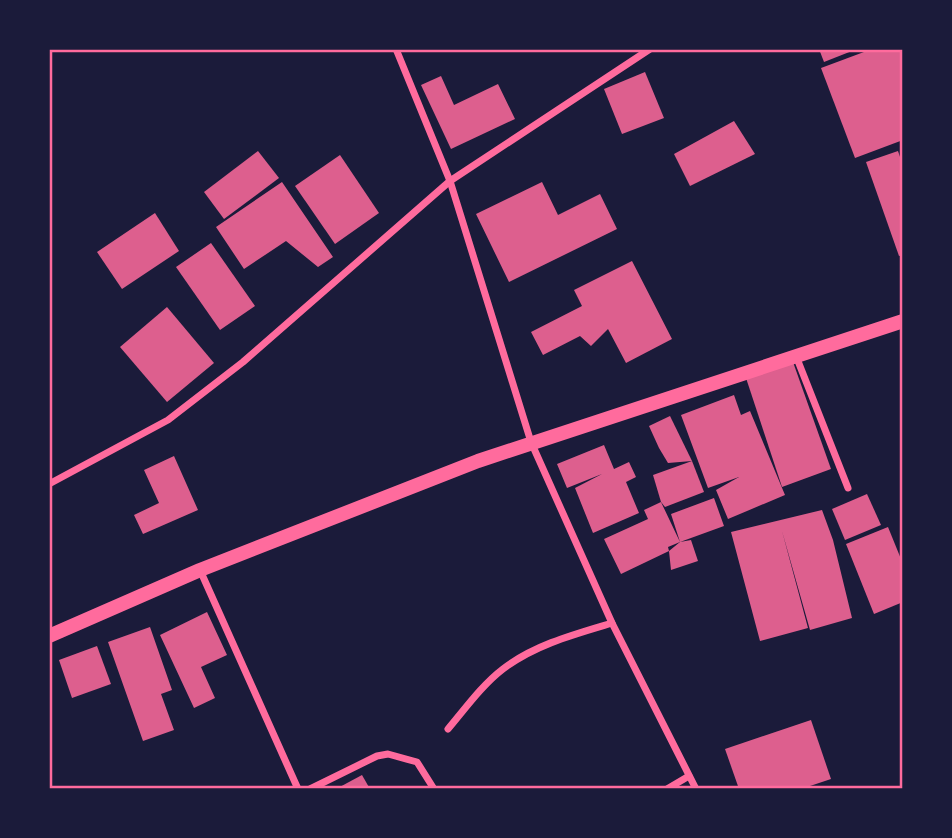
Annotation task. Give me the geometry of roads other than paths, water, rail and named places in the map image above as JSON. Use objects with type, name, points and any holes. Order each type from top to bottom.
[{"type":"main road","points":[[49,636],[200,570],[531,442],[903,320]]},
{"type":"street","points":[[396,49],[450,181],[531,442],[612,622],[696,789]]},
{"type":"street","points":[[49,484],[168,420],[243,362],[450,181],[650,49]]},
{"type":"street","points":[[795,355],[848,488]]},
{"type":"street","points":[[200,570],[298,789]]},
{"type":"street","points":[[448,729],[492,679],[513,663],[558,640],[612,622]]},
{"type":"street","points":[[310,789],[377,756],[388,754],[417,762],[434,789]]},
{"type":"street","points":[[667,789],[689,776]]}]
